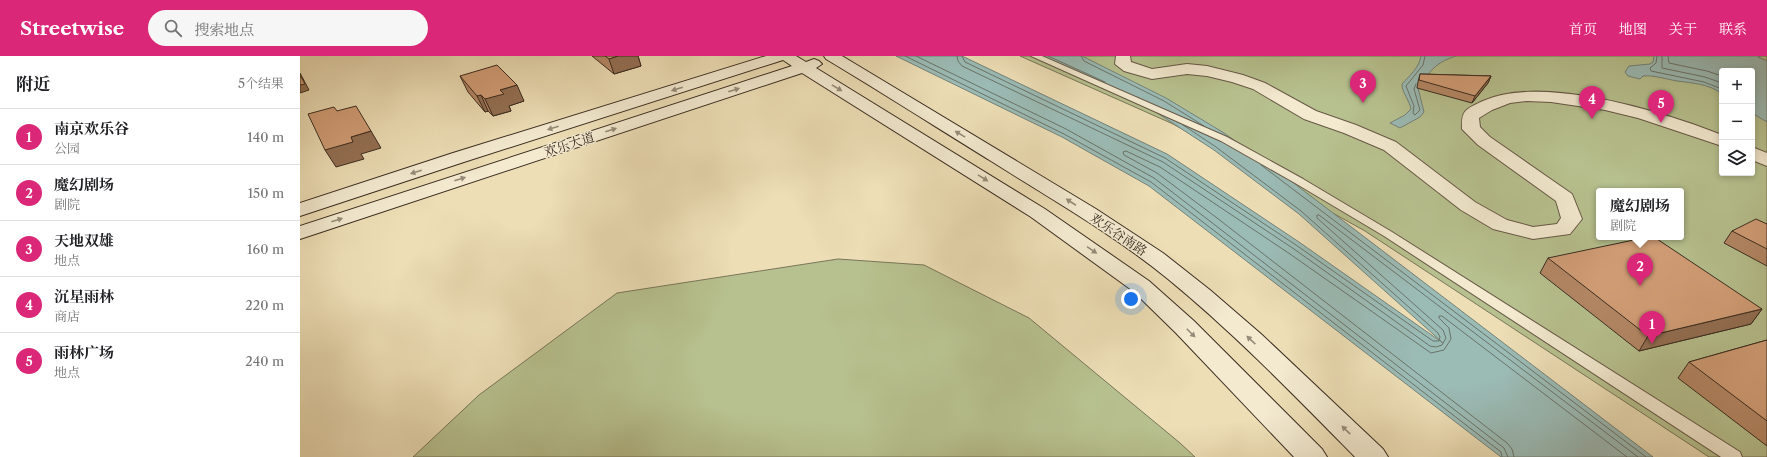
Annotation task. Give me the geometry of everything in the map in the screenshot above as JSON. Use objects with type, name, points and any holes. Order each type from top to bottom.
[{"type":"street","name":"欢乐大道","points":[[300,210],[781,56]]},
{"type":"street","points":[[786,56],[1038,213],[1141,286],[1185,326],[1312,457]]},
{"type":"street","points":[[1123,56],[1123,64],[1128,68],[1139,72],[1152,74],[1187,69],[1237,78],[1260,86],[1310,115],[1350,129],[1390,146],[1468,206],[1500,225],[1533,233],[1563,230],[1572,219],[1565,198],[1484,141],[1471,129],[1470,116],[1482,107],[1515,97],[1548,97],[1592,103],[1645,114],[1719,140]]},
{"type":"street","name":"欢乐大道","points":[[300,233],[834,57]]},
{"type":"street","name":"欢乐谷南路","points":[[834,57],[1064,198],[1134,244],[1170,270],[1225,316],[1373,457]]},
{"type":"street","points":[[640,100],[662,102],[664,106],[659,114]]},
{"type":"street","points":[[1755,155],[1767,160]]},
{"type":"lane","points":[[1035,56],[1224,139],[1299,181],[1388,234],[1734,457]]},
{"type":"green space","points":[[1020,56],[1767,56],[1767,457],[1709,457],[1365,231],[1173,124]]},
{"type":"green space","points":[[838,259],[924,265],[1029,318],[1195,457],[413,457],[479,395],[617,293]]},
{"type":"water","points":[[896,56],[962,56],[1167,154],[1299,242],[1443,343],[1299,214],[1214,150],[1151,109],[1038,56],[1082,56],[1166,98],[1224,133],[1291,181],[1653,457],[1501,457],[1149,186],[1062,137]]},
{"type":"water","points":[[1421,56],[1456,56],[1438,64],[1426,76],[1418,88],[1424,112],[1420,117],[1400,128],[1390,123],[1405,115],[1411,109],[1402,84],[1416,68]]},
{"type":"water","points":[[1654,56],[1761,56],[1758,57],[1767,61],[1767,122],[1755,115],[1755,68],[1719,68],[1719,92],[1701,84],[1652,76],[1643,76],[1640,79],[1628,76],[1625,72],[1629,66],[1650,64],[1653,62]]},
{"type":"building","points":[[605,56],[618,56],[609,59]]},
{"type":"building","points":[[497,65],[517,85],[500,90],[504,94],[485,99],[481,95],[477,96],[460,76]]},
{"type":"building","points":[[1420,74],[1491,76],[1475,96],[1419,80]]},
{"type":"building","points":[[300,75],[305,84],[300,85]]},
{"type":"building","points":[[356,106],[371,131],[351,137],[353,142],[325,150],[308,114],[334,107],[337,111]]},
{"type":"building","points":[[1756,219],[1767,224],[1767,249],[1732,231]]},
{"type":"building","points":[[1634,240],[1658,240],[1762,309],[1648,336],[1548,258]]},
{"type":"building","points":[[1767,340],[1767,421],[1689,362]]},
{"type":"place","name":"天地双雄","points":[[1363,103]]},
{"type":"place","name":"沉星雨林","points":[[1592,119]]},
{"type":"place","name":"雨林广场","points":[[1661,123]]},
{"type":"place","name":"魔幻剧场","points":[[1640,286]]},
{"type":"place","name":"南京欢乐谷","points":[[1652,344]]}]
